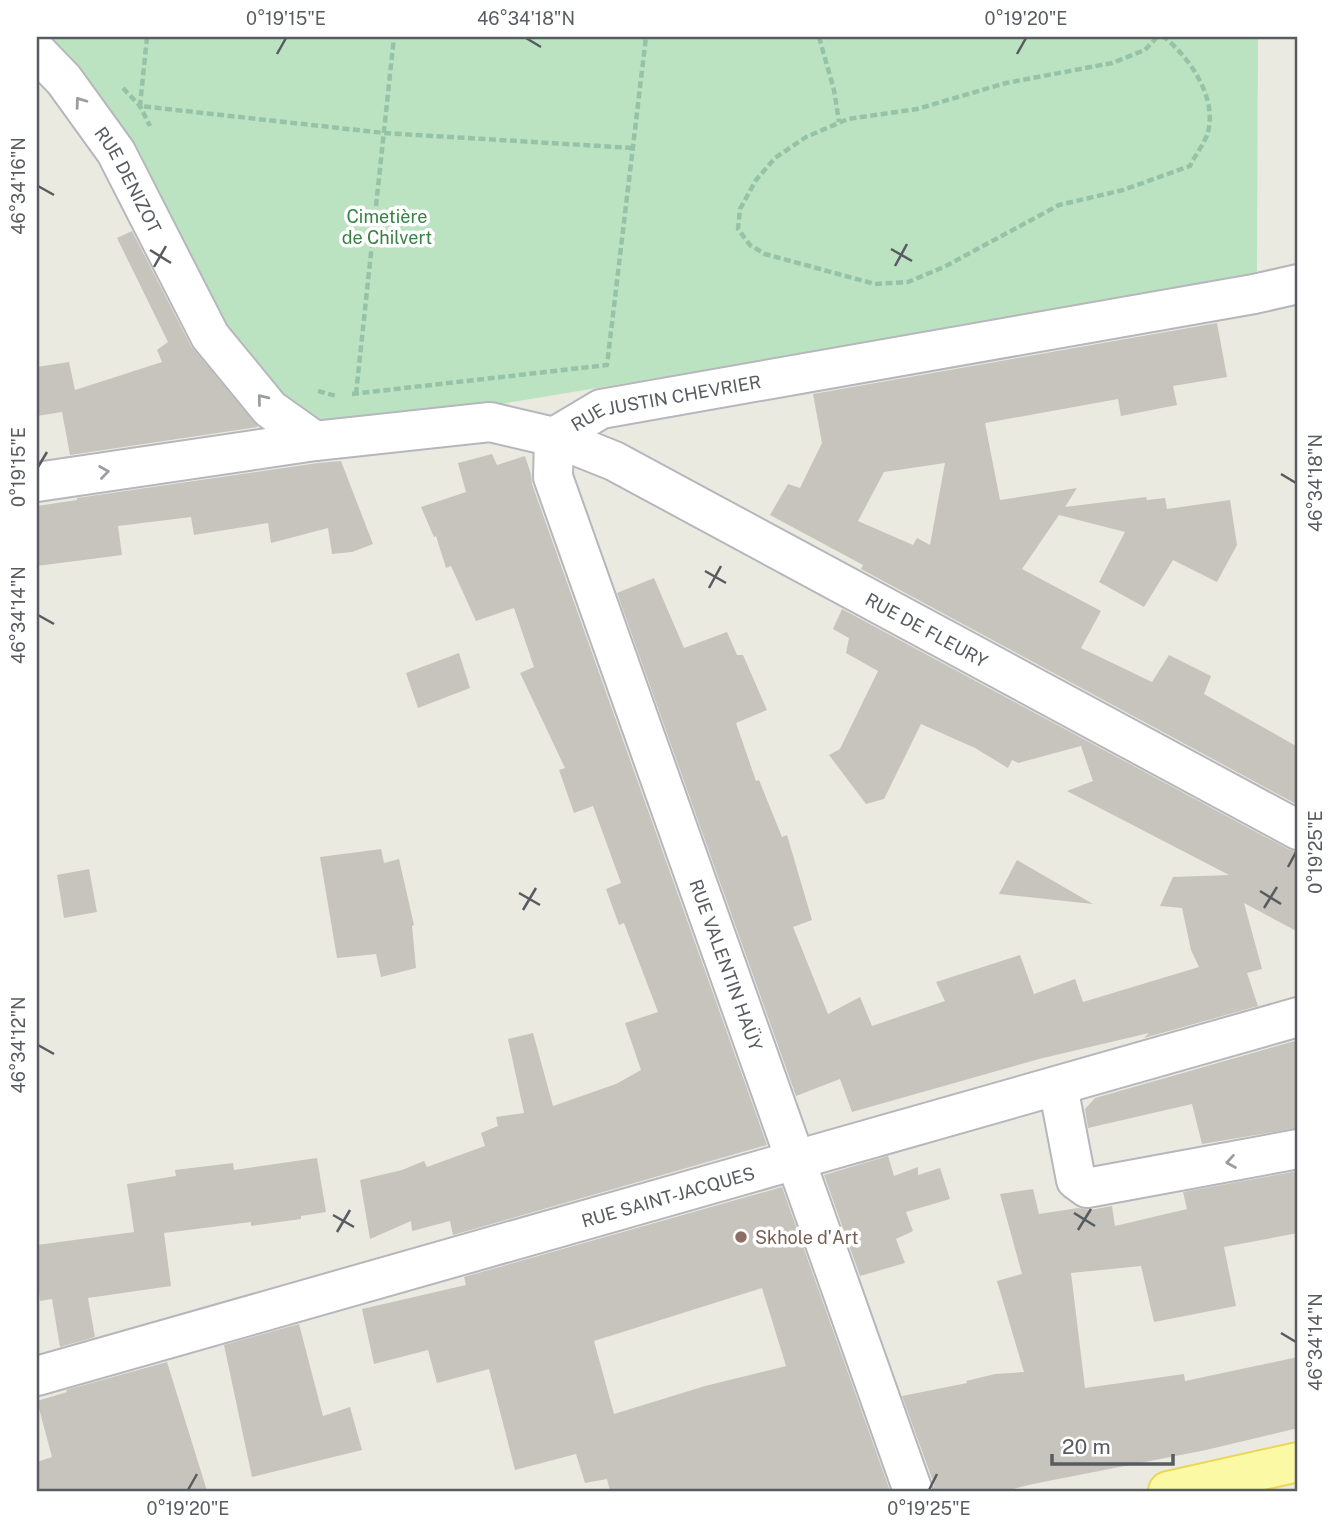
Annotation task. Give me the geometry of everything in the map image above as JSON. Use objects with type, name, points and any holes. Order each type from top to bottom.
[{"type":"main road","points":[[1168,1491],[1298,1462]]},
{"type":"street","name":"RUE DENIZOT","points":[[37,52],[64,80],[116,152],[210,336],[270,410],[315,441]]},
{"type":"street","name":"RUE JUSTIN CHEVRIER","points":[[37,482],[315,441],[490,422],[554,437],[601,409],[1298,284]]},
{"type":"street","name":"RUE DE FLEURY","points":[[554,437],[614,461],[1298,830]]},
{"type":"street","name":"RUE VALENTIN HAÜY","points":[[554,437],[553,477],[913,1491]]},
{"type":"street","name":"RUE SAINT-JACQUES","points":[[37,1376],[1298,1017]]},
{"type":"street","points":[[1058,1086],[1076,1180],[1087,1188],[1298,1149]]},
{"type":"path","points":[[139,106],[146,37]]},
{"type":"path","points":[[362,436],[356,393],[394,37]]},
{"type":"path","points":[[316,391],[337,397],[607,365],[646,37]]},
{"type":"path","points":[[819,37],[834,90],[839,122]]},
{"type":"path","points":[[1157,37],[1145,50],[1112,62],[1006,83],[917,109],[848,119],[806,137],[775,158],[756,180],[740,209],[738,229],[750,245],[765,254],[875,284],[908,282],[944,267],[1059,205],[1123,190],[1190,166],[1208,132],[1209,102],[1192,66],[1164,37]]},
{"type":"path","points":[[122,88],[139,106],[152,130]]},
{"type":"path","points":[[139,106],[384,132],[633,148]]},
{"type":"green space","name":"Cimetière de Chilvert","points":[[38,37],[1258,37],[1257,271],[1243,281],[464,410],[344,424],[320,420],[298,413],[244,355]]},
{"type":"building","points":[[132,231],[191,346],[258,427],[70,455],[62,412],[37,416],[37,367],[69,362],[75,390],[162,362],[157,350],[168,342],[117,238]]},
{"type":"building","points":[[1217,323],[1227,377],[1173,386],[1177,405],[1121,416],[1118,399],[985,423],[1000,500],[1077,488],[1065,507],[1146,497],[1147,500],[1165,498],[1167,509],[1230,500],[1237,545],[1217,582],[1173,560],[1144,607],[1099,582],[1125,532],[1059,515],[1022,569],[1101,611],[1081,648],[1152,682],[1169,655],[1211,676],[1204,694],[1298,747],[1298,805],[861,569],[863,565],[770,515],[788,484],[800,488],[822,443],[813,394]],"holes":[[[945,463],[930,545],[917,538],[913,545],[858,521],[884,472]]]},
{"type":"building","points":[[492,454],[497,465],[525,456],[532,484],[767,1145],[453,1235],[450,1221],[412,1231],[411,1221],[370,1239],[360,1180],[402,1170],[424,1161],[427,1167],[485,1146],[481,1133],[498,1126],[496,1117],[524,1113],[508,1039],[533,1033],[553,1106],[616,1084],[641,1070],[625,1023],[658,1012],[624,923],[619,925],[606,889],[621,883],[593,806],[574,813],[559,770],[565,768],[520,673],[534,667],[514,608],[476,621],[451,566],[446,568],[436,536],[434,537],[421,507],[466,492],[458,463]]},
{"type":"building","points":[[341,461],[373,544],[352,552],[332,554],[328,528],[271,543],[268,523],[194,535],[191,517],[118,526],[122,555],[37,566],[37,506]]},
{"type":"building","points":[[654,578],[684,648],[727,632],[737,655],[743,655],[767,710],[736,723],[756,781],[759,780],[782,837],[787,835],[812,920],[793,927],[828,1014],[860,997],[872,1026],[945,1001],[936,982],[1020,955],[1034,994],[1075,979],[1083,1002],[1199,967],[1191,950],[1182,908],[1160,906],[1173,877],[1229,875],[1067,791],[1093,781],[1081,746],[1018,763],[1012,760],[1008,768],[975,748],[921,724],[884,799],[866,804],[829,755],[840,749],[878,671],[846,653],[849,638],[833,629],[842,609],[1298,852],[1298,932],[1244,903],[1262,969],[1247,973],[1258,1006],[1144,1038],[1149,1033],[1039,1059],[852,1112],[840,1079],[796,1096],[617,593]]},
{"type":"building","points":[[459,653],[470,688],[418,708],[406,673]]},
{"type":"building","points":[[381,849],[384,863],[399,859],[414,925],[416,968],[381,977],[376,954],[337,958],[320,857]]},
{"type":"building","points":[[1017,860],[1093,904],[999,894]]},
{"type":"building","points":[[89,869],[97,912],[64,918],[57,875]]},
{"type":"building","points":[[1298,1040],[1298,1128],[1202,1144],[1192,1104],[1088,1128],[1085,1109],[1095,1098]]},
{"type":"building","points":[[888,1156],[894,1176],[918,1167],[918,1175],[940,1168],[950,1199],[906,1212],[913,1231],[896,1239],[905,1263],[860,1276],[824,1175]]},
{"type":"building","points":[[317,1158],[326,1212],[301,1216],[301,1219],[251,1226],[251,1222],[164,1233],[171,1286],[88,1298],[95,1337],[60,1347],[52,1299],[40,1301],[37,1245],[134,1232],[127,1184],[176,1176],[175,1170],[233,1163],[234,1170]]},
{"type":"building","points":[[1298,1171],[1298,1233],[1224,1247],[1236,1306],[1154,1322],[1141,1266],[1071,1273],[1085,1388],[1184,1374],[1185,1381],[1298,1357],[1298,1428],[1206,1450],[1005,1491],[934,1491],[934,1484],[902,1396],[967,1383],[966,1381],[995,1374],[1024,1372],[997,1281],[1022,1274],[1000,1194],[1033,1189],[1039,1214],[1112,1206],[1115,1226],[1187,1209],[1183,1192]]},
{"type":"building","points":[[782,1187],[890,1491],[610,1491],[607,1479],[585,1483],[576,1454],[515,1470],[489,1369],[437,1383],[428,1350],[374,1364],[362,1309],[466,1285],[464,1277]],"holes":[[[762,1288],[786,1366],[705,1386],[614,1414],[594,1341]]]},
{"type":"building","points":[[299,1324],[323,1416],[350,1407],[362,1450],[252,1477],[224,1345]]},
{"type":"building","points":[[167,1362],[207,1491],[37,1491],[37,1462],[52,1457],[37,1401],[67,1392],[66,1390]]},
{"type":"place","name":"Skhole d'Art","points":[[741,1237]]}]
